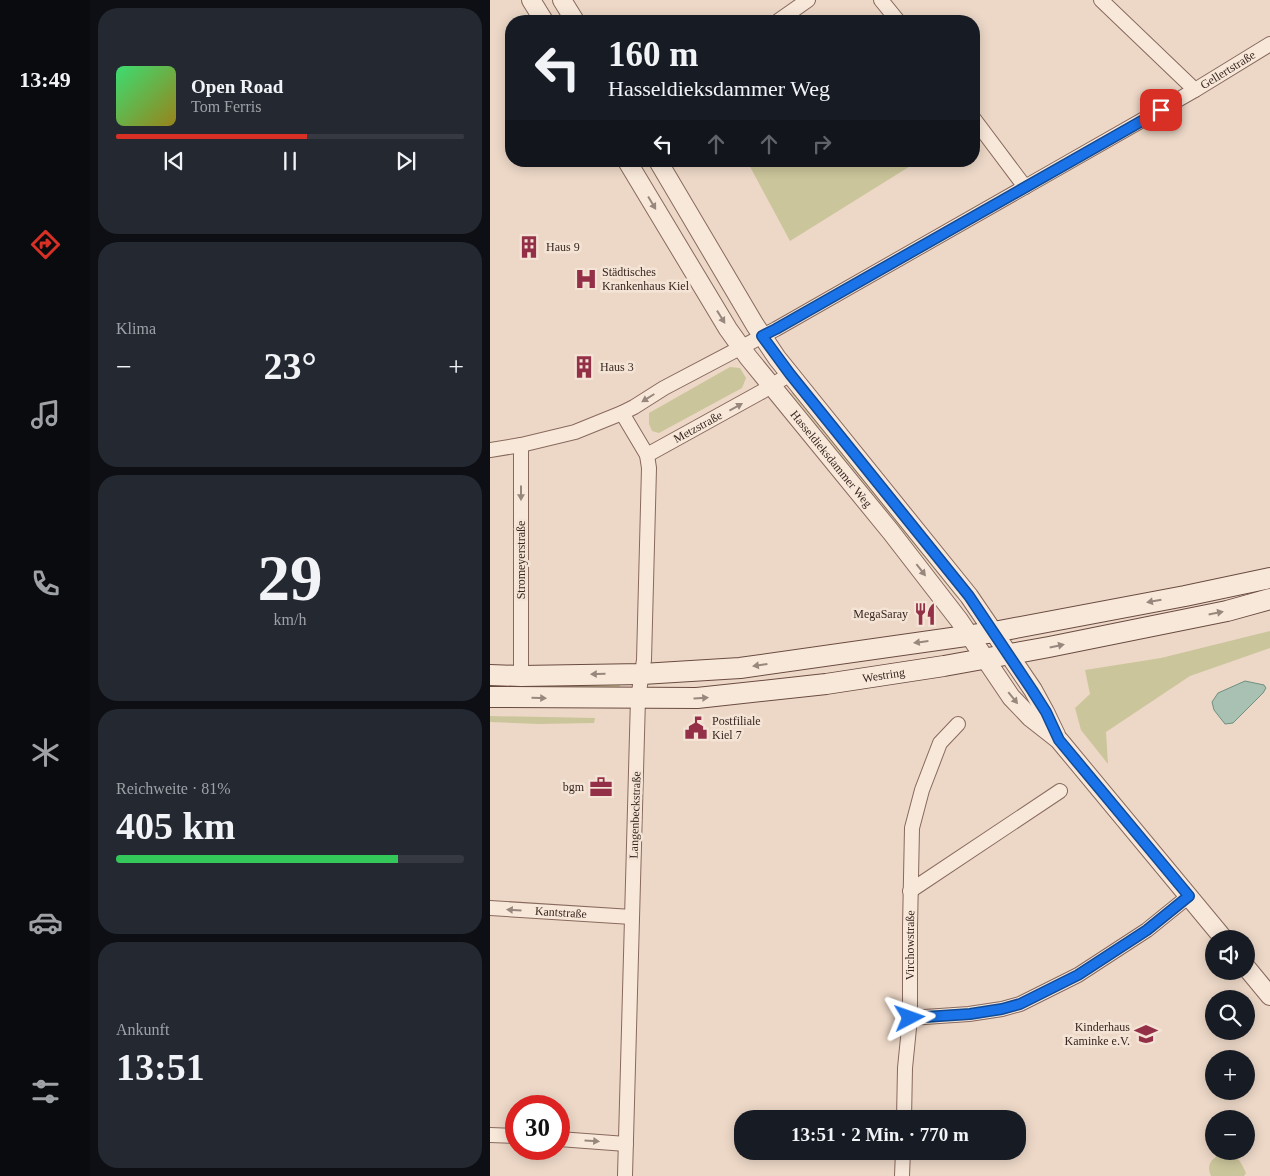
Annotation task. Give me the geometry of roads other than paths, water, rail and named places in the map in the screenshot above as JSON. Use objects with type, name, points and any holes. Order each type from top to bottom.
[{"type":"main road","points":[[490,675],[642,674],[740,668],[994,632],[1270,578]]},
{"type":"main road","name":"Westring","points":[[490,697],[697,698],[777,690],[874,677],[1009,655],[1227,611],[1270,599]]},
{"type":"street","points":[[531,0],[540,15]]},
{"type":"street","points":[[562,0],[571,15]]},
{"type":"street","points":[[787,15],[808,0]]},
{"type":"street","points":[[881,0],[893,15]]},
{"type":"street","points":[[1101,0],[1194,90]]},
{"type":"street","name":"Gellertstraße","points":[[741,347],[1025,187],[1270,44]]},
{"type":"street","points":[[980,128],[1025,187]]},
{"type":"street","name":"Hasseldieksdammer Weg","points":[[631,167],[741,347],[949,606],[1018,706],[1030,718],[1059,740],[1217,930]]},
{"type":"street","name":"Hasseldieksdammer Weg","points":[[662,167],[762,336],[790,374],[969,596],[1046,712],[1059,740]]},
{"type":"street","points":[[490,450],[521,445],[575,432],[622,413],[741,347]]},
{"type":"street","name":"Metzstraße","points":[[647,456],[790,374]]},
{"type":"street","points":[[622,413],[647,456]]},
{"type":"street","name":"Stromeyerstraße","points":[[521,445],[521,676]]},
{"type":"street","name":"Langenbeckstraße","points":[[625,1176],[638,698],[645,652],[649,468],[647,456]]},
{"type":"street","name":"Virchowstraße","points":[[904,1110],[905,1068],[910,1018],[912,828],[920,798],[940,743],[958,724]]},
{"type":"street","points":[[910,891],[1060,791]]},
{"type":"street","points":[[910,1018],[970,1014],[1020,1004],[1078,975],[1147,930],[1189,896]]},
{"type":"street","name":"Kantstraße","points":[[490,908],[632,917]]},
{"type":"street","points":[[1255,978],[1270,996]]},
{"type":"street","points":[[490,1135],[505,1136]]},
{"type":"street","points":[[570,1140],[626,1144]]},
{"type":"street","points":[[902,1176],[903,1160]]},
{"type":"place","name":"Haus 9","points":[[529,247]]},
{"type":"place","name":"Städtisches Krankenhaus Kiel","points":[[586,279]]},
{"type":"place","name":"Haus 3","points":[[584,367]]},
{"type":"place","name":"MegaSaray","points":[[925,614]]},
{"type":"place","name":"Postfiliale Kiel 7","points":[[696,728]]},
{"type":"place","name":"bgm","points":[[601,787]]},
{"type":"place","name":"Kinderhaus Kaminke e.V.","points":[[1146,1034]]}]
